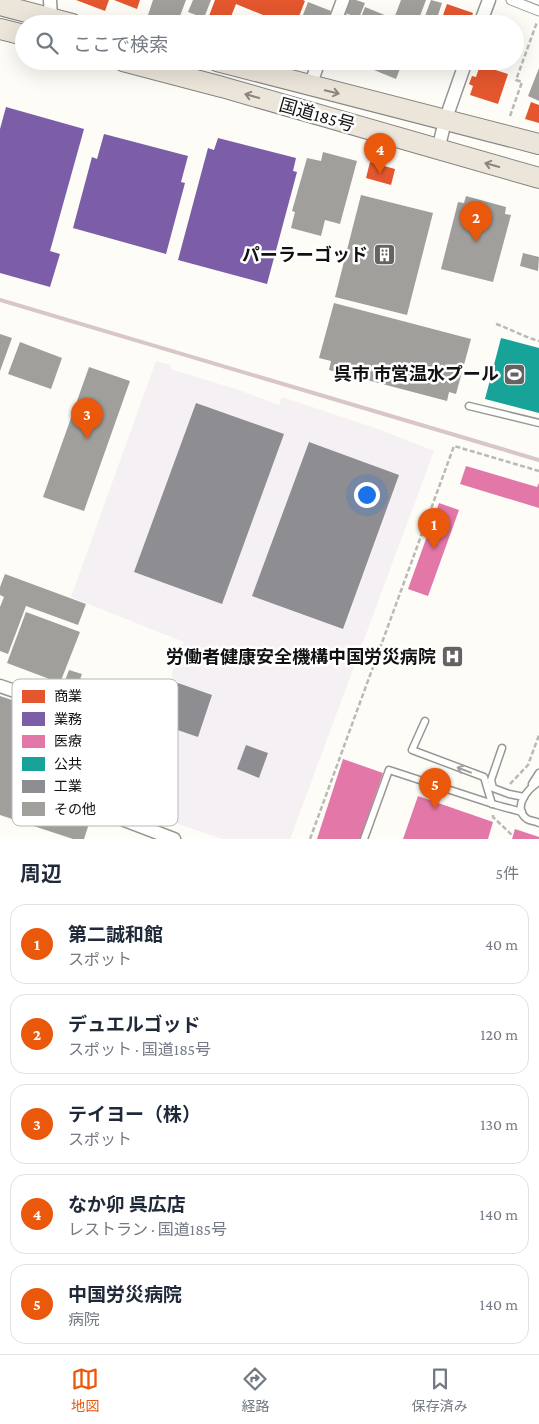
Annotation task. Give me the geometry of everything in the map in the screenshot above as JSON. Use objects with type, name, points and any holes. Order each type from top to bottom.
[{"type":"highway","points":[[0,5],[51,9]]},
{"type":"highway","points":[[0,29],[15,33]]},
{"type":"highway","name":"国道185号","points":[[157,70],[539,178]]},
{"type":"highway","name":"国道185号","points":[[250,70],[539,144]]},
{"type":"street","points":[[337,15],[343,0]]},
{"type":"street","points":[[483,15],[489,0]]},
{"type":"street","points":[[511,0],[539,11]]},
{"type":"street","points":[[310,86],[316,70]]},
{"type":"street","points":[[438,150],[445,121],[463,70]]},
{"type":"street","points":[[0,686],[12,690]]},
{"type":"street","points":[[141,826],[174,839]]},
{"type":"lane","points":[[469,406],[539,423]]},
{"type":"lane","points":[[425,721],[412,750],[484,777],[492,804]]},
{"type":"lane","points":[[502,748],[491,780],[493,788],[524,797]]},
{"type":"lane","points":[[364,839],[389,770],[522,812],[527,818],[539,823]]},
{"type":"lane","points":[[522,812],[524,797],[539,773]]},
{"type":"lane","points":[[531,788],[539,782]]},
{"type":"path","points":[[524,58],[539,16]]},
{"type":"path","points":[[510,116],[522,82],[516,80],[520,70]]},
{"type":"path","points":[[496,324],[510,329],[520,336],[539,341]]},
{"type":"path","points":[[310,839],[454,446],[539,470]]},
{"type":"shaded area","points":[[156,361],[171,365],[170,369],[239,390],[279,405],[282,397],[381,430],[434,451],[290,839],[222,839],[178,824],[178,679],[173,679],[171,675],[184,642],[71,597]]},
{"type":"building: 商業","points":[[76,0],[109,0],[105,11]]},
{"type":"building: 商業","points":[[114,0],[140,0],[137,9]]},
{"type":"building: 商業","points":[[215,0],[305,1],[300,15],[263,15],[236,4],[232,15],[209,15]]},
{"type":"building: 商業","points":[[447,4],[473,13],[472,15],[443,15]]},
{"type":"building: 商業","points":[[478,70],[496,70],[508,74],[498,104],[470,95],[473,86],[469,84],[472,76],[476,77]]},
{"type":"building: 商業","points":[[531,102],[539,105],[539,123],[525,119]]},
{"type":"building: 商業","points":[[370,162],[395,169],[391,185],[366,178]]},
{"type":"building: 業務","points":[[6,107],[84,129],[50,251],[60,254],[50,287],[0,273],[0,129]]},
{"type":"building: 業務","points":[[104,134],[188,156],[181,182],[185,183],[166,254],[73,228],[92,157],[97,159]]},
{"type":"building: 業務","points":[[218,138],[296,158],[293,171],[297,172],[267,284],[178,260],[208,148],[214,150]]},
{"type":"building: 医療","points":[[466,466],[537,487],[539,483],[539,508],[460,484]]},
{"type":"building: 医療","points":[[439,503],[459,510],[428,596],[408,589]]},
{"type":"building: 医療","points":[[343,759],[383,773],[360,839],[317,839]]},
{"type":"building: 医療","points":[[418,796],[493,822],[488,839],[403,839]]},
{"type":"building: 医療","points":[[515,829],[539,837],[539,839],[512,839]]},
{"type":"building: 公共","name":"呉市 市営温水プール","points":[[501,338],[539,348],[539,413],[485,399]]},
{"type":"building: 工業","points":[[196,403],[284,434],[222,604],[134,572]]},
{"type":"building: 工業","points":[[309,442],[399,475],[343,629],[252,596]]},
{"type":"building: 工業","points":[[178,683],[212,695],[198,737],[178,730]]},
{"type":"building: 工業","points":[[246,745],[268,753],[259,778],[237,769]]},
{"type":"building: その他","points":[[153,0],[186,0],[180,15],[148,15]]},
{"type":"building: その他","points":[[193,0],[211,0],[205,15],[196,15],[188,12]]},
{"type":"building: その他","points":[[350,0],[365,3],[360,15],[345,13]]},
{"type":"building: その他","points":[[401,0],[426,0],[420,15],[395,15]]},
{"type":"building: その他","points":[[431,0],[442,3],[438,15],[425,15]]},
{"type":"building: その他","points":[[308,2],[331,11],[329,15],[303,15]]},
{"type":"building: その他","points":[[365,7],[385,15],[362,15]]},
{"type":"building: その他","points":[[539,68],[539,101],[528,96]]},
{"type":"building: その他","points":[[374,70],[400,70],[396,79]]},
{"type":"building: その他","points":[[323,152],[357,161],[340,224],[325,220],[321,236],[291,228],[295,212],[292,211],[307,158],[321,161]]},
{"type":"building: その他","name":"パーラーゴッド","points":[[361,195],[433,213],[407,315],[335,297]]},
{"type":"building: その他","points":[[466,196],[506,207],[505,214],[511,215],[493,282],[441,269],[458,202],[464,203]]},
{"type":"building: その他","points":[[523,253],[539,257],[538,271],[520,266]]},
{"type":"building: その他","points":[[334,303],[471,339],[456,394],[449,392],[447,401],[329,370],[331,361],[319,358]]},
{"type":"building: その他","points":[[0,334],[12,338],[0,371]]},
{"type":"building: その他","points":[[20,342],[62,358],[51,389],[8,374]]},
{"type":"building: その他","points":[[89,367],[130,381],[84,511],[43,497]]},
{"type":"building: その他","points":[[5,574],[86,604],[78,625],[26,606],[8,654],[0,651],[0,607],[4,597],[0,595],[0,587]]},
{"type":"building: その他","points":[[26,612],[80,632],[62,679],[49,679],[7,663]]},
{"type":"building: その他","points":[[69,670],[82,674],[80,679],[66,679]]},
{"type":"building: その他","points":[[0,696],[12,700],[12,819],[0,815]]},
{"type":"building: その他","points":[[33,826],[88,826],[84,839],[73,839]]},
{"type":"railway","points":[[0,300],[539,460]]},
{"type":"place","name":"なか卯 呉広店","points":[[380,174]]},
{"type":"place","name":"デュエルゴッド","points":[[476,242]]},
{"type":"place","name":"パーラーゴッド","points":[[384,255]]},
{"type":"place","name":"呉市 市営温水プール","points":[[515,374]]},
{"type":"place","name":"テイヨー（株）","points":[[87,439]]},
{"type":"place","name":"第二誠和館","points":[[434,549]]},
{"type":"place","name":"労働者健康安全機構中国労災病院","points":[[452,657]]},
{"type":"place","name":"中国労災病院","points":[[435,809]]}]
